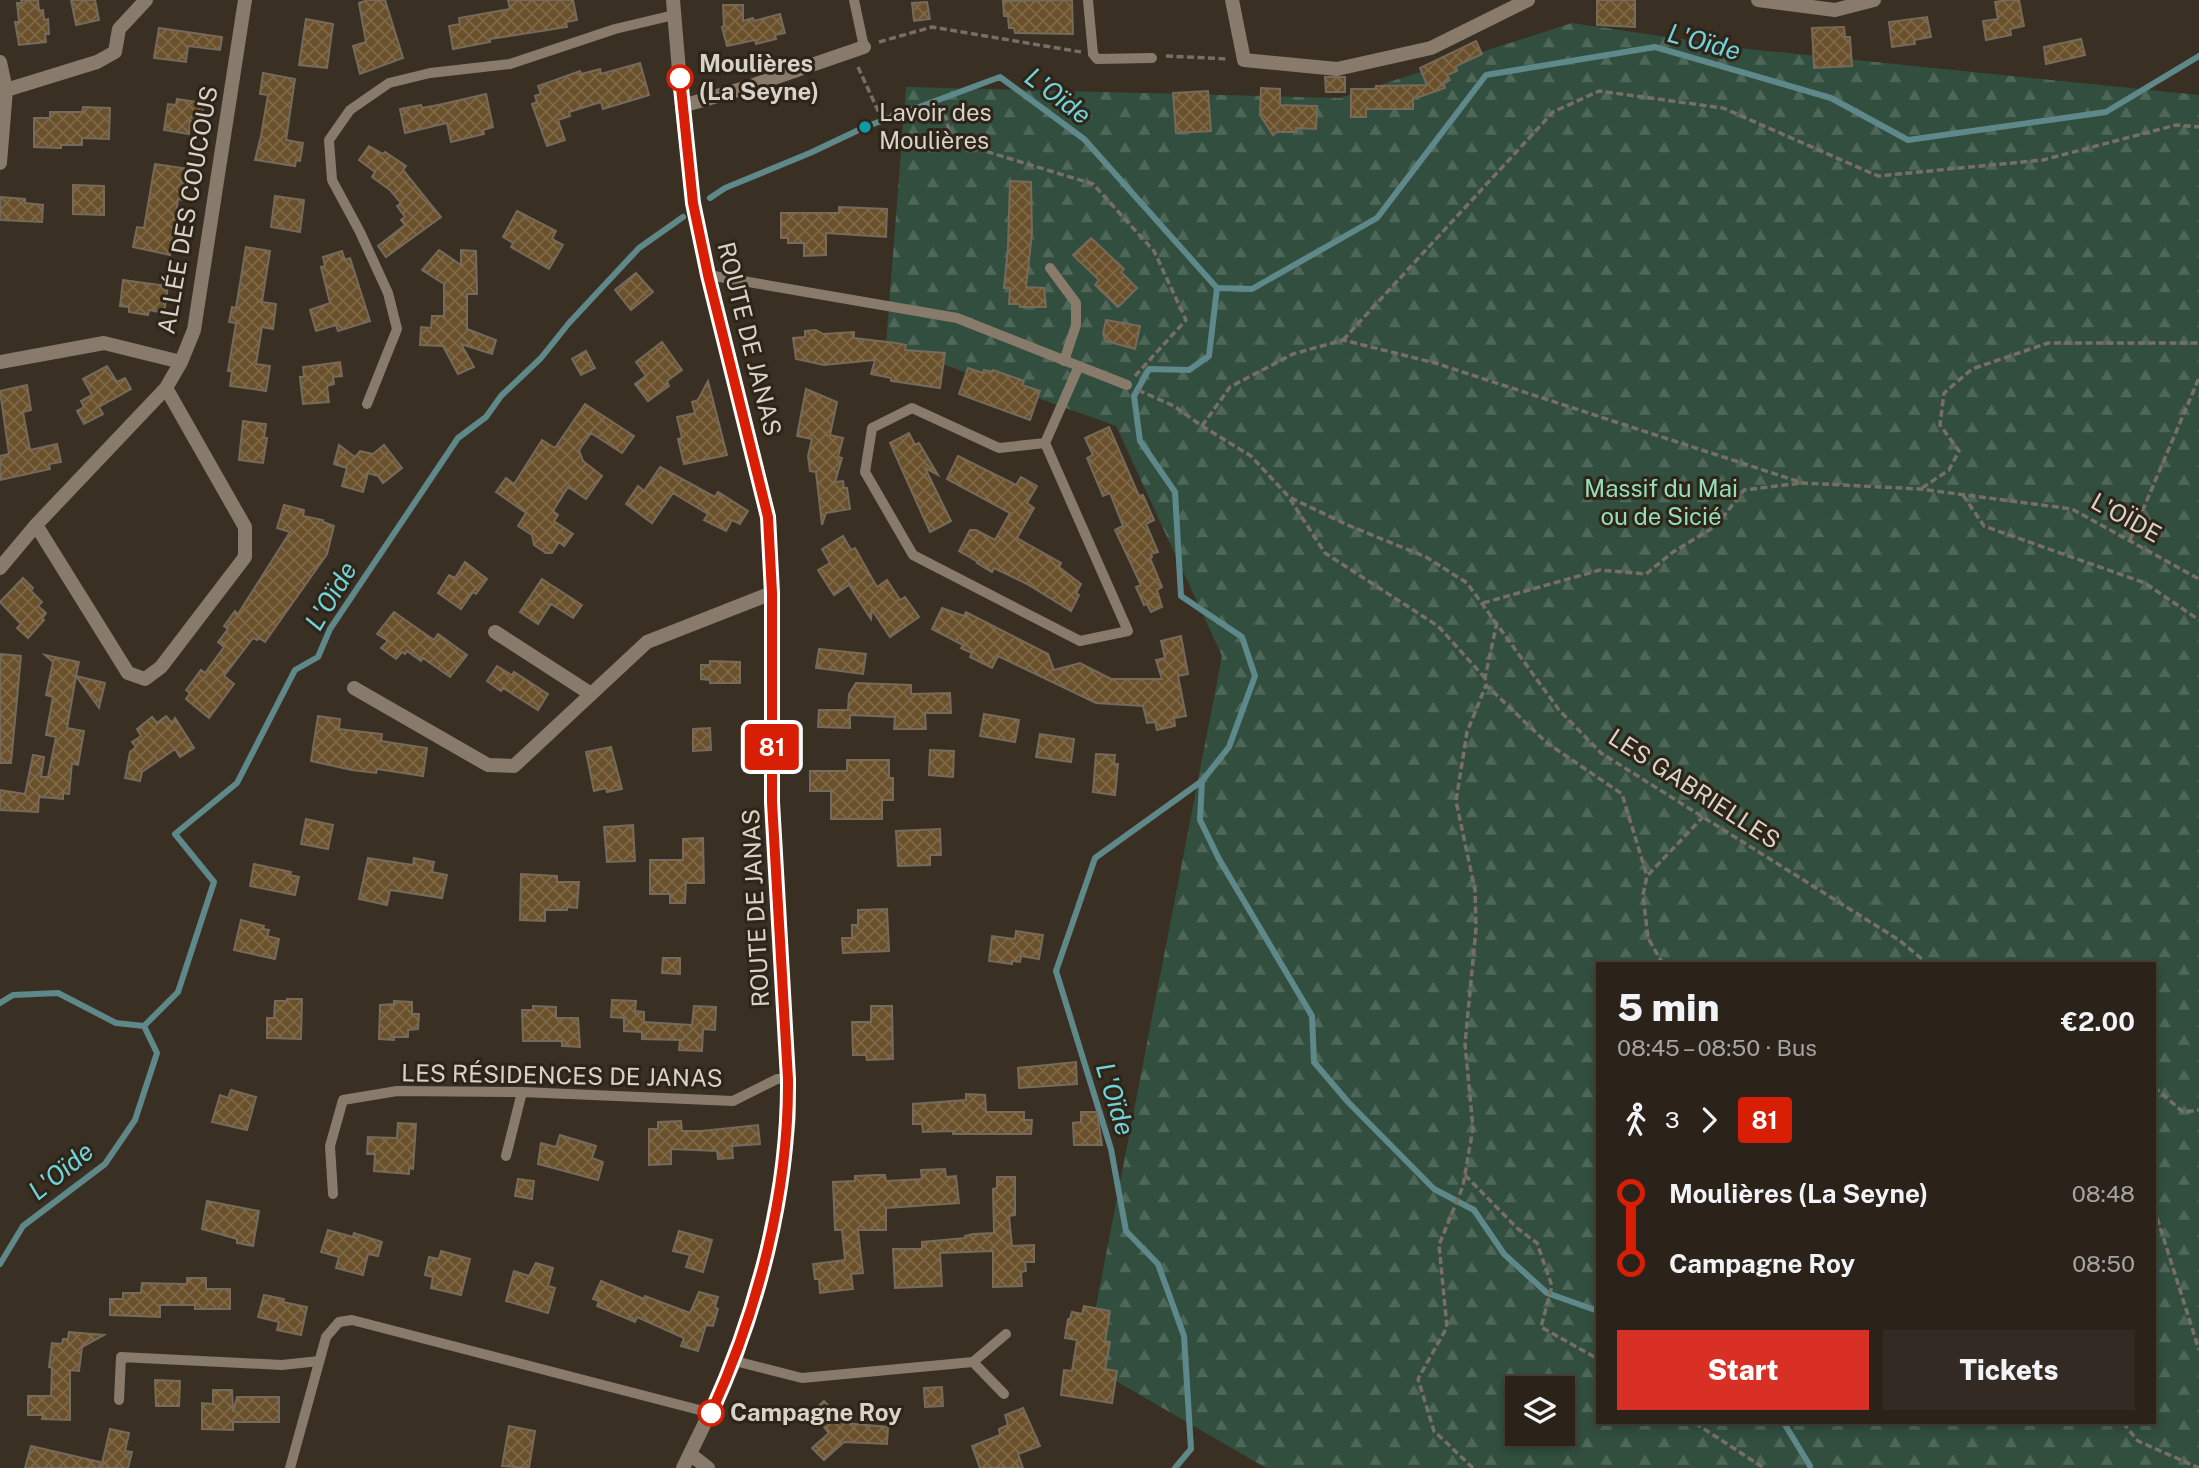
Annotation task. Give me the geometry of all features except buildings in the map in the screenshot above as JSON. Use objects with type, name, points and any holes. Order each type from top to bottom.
[{"type":"street","points":[[6,90],[97,62],[115,52],[119,29],[146,0]]},
{"type":"street","name":"ALLÉE DES COUCOUS","points":[[0,568],[36,525],[166,388],[181,362],[194,330],[245,0]]},
{"type":"street","points":[[1232,0],[1244,60],[1337,69],[1431,48],[1528,0]]},
{"type":"street","points":[[1758,0],[1835,10],[1874,0]]},
{"type":"street","name":"ROUTE DE JANAS","points":[[674,7],[693,203],[708,275],[768,517],[772,593],[772,802],[789,1117],[777,1206],[735,1360],[683,1468]]},
{"type":"street","points":[[682,106],[745,88],[857,49]]},
{"type":"street","points":[[0,62],[6,90],[0,163]]},
{"type":"street","points":[[0,362],[104,343],[181,362]]},
{"type":"street","points":[[36,525],[128,673],[145,679],[161,667],[245,557],[245,527],[166,388]]},
{"type":"street","points":[[354,688],[488,765],[514,765],[647,642],[772,593]]},
{"type":"street","points":[[495,632],[591,694]]},
{"type":"street","points":[[690,1454],[708,1468]]},
{"type":"lane","points":[[854,0],[857,49]]},
{"type":"lane","points":[[1088,0],[1093,54],[1097,58],[1152,58]]},
{"type":"lane","points":[[367,404],[397,329],[387,293],[360,232],[332,180],[329,141],[350,110],[389,83],[430,73],[510,64],[674,7]]},
{"type":"lane","points":[[1050,268],[1076,303],[1076,325],[1064,361]]},
{"type":"lane","points":[[708,275],[957,318],[1127,385]]},
{"type":"lane","points":[[1045,443],[999,448],[912,408],[872,428],[865,472],[914,555],[1080,641],[1128,631],[1045,443],[1079,366]]},
{"type":"lane","name":"LES RÉSIDENCES DE JANAS","points":[[332,1194],[330,1146],[342,1101],[397,1091],[522,1092],[733,1101],[777,1079],[788,1079]]},
{"type":"lane","points":[[506,1156],[522,1092]]},
{"type":"lane","points":[[290,1468],[326,1337],[331,1328],[339,1322],[352,1320],[711,1413]]},
{"type":"lane","points":[[735,1360],[802,1378],[973,1362],[1006,1334]]},
{"type":"lane","points":[[120,1400],[121,1357],[282,1365],[319,1362]]},
{"type":"lane","points":[[973,1362],[1004,1394]]},
{"type":"path","points":[[1093,54],[932,27],[857,49],[880,115],[913,113],[946,117],[950,136],[975,148],[1093,184],[1154,251],[1186,320],[1127,385]]},
{"type":"path","points":[[1152,58],[1168,56],[1244,60]]},
{"type":"path","points":[[1343,340],[1553,112],[1599,91],[1723,108],[1878,176],[2043,160],[2176,125],[2199,127]]},
{"type":"path","name":"L'OÏDE","points":[[1202,426],[1230,387],[1293,354],[1343,340],[1435,363],[1803,483],[1920,489],[2072,509],[2199,579]]},
{"type":"path","points":[[1920,489],[1949,470],[1959,451],[1940,425],[1944,393],[1972,369],[2048,343],[2199,343]]},
{"type":"path","points":[[2130,541],[2199,377]]},
{"type":"path","name":"LES GABRIELLES","points":[[1127,385],[1174,405],[1251,456],[1289,497],[1426,557],[1467,583],[1559,710],[1601,753],[1899,940],[1926,962]]},
{"type":"path","points":[[1483,603],[1601,570],[1646,575],[1673,552],[1716,526],[1744,490],[1803,483]]},
{"type":"path","points":[[1963,494],[1984,526],[2146,583],[2199,620]]},
{"type":"path","points":[[1289,497],[1325,553],[1438,626],[1485,678]]},
{"type":"path","points":[[1473,1468],[1434,1431],[1418,1378],[1447,1327],[1439,1245],[1464,1186],[1474,1128],[1465,1044],[1476,929],[1475,890],[1456,801],[1467,732],[1486,685],[1485,678],[1497,622]]},
{"type":"path","points":[[1486,685],[1547,743],[1622,794],[1647,876],[1643,895],[1648,938],[1662,962]]},
{"type":"path","points":[[1647,876],[1703,817]]},
{"type":"path","points":[[2156,1089],[2183,1112],[2199,1110]]},
{"type":"path","points":[[1465,1175],[1517,1228],[1537,1243],[1552,1286],[1541,1327],[1596,1358]]},
{"type":"path","points":[[2156,1214],[2199,1350]]},
{"type":"path","points":[[1697,1424],[1765,1468]]},
{"type":"path","points":[[2124,1424],[2138,1441],[2199,1468]]},
{"type":"green space","name":"Massif du Mai ou de Sicié","points":[[1572,23],[1748,49],[2199,95],[2199,1468],[1266,1468],[1085,1363],[1222,656],[1116,426],[886,344],[906,87],[1340,98]]},
{"type":"waterway","name":"L'Oïde","points":[[710,198],[725,188],[865,127],[1000,77],[1084,139],[1217,288],[1252,289],[1377,218],[1486,75],[1655,47],[1831,98],[1908,140],[2106,112],[2199,56]]},
{"type":"waterway","name":"L'Oïde","points":[[0,1264],[23,1226],[105,1164],[135,1120],[157,1053],[144,1026],[178,992],[214,882],[175,834],[237,783],[295,670],[318,657],[330,629],[458,438],[486,417],[501,396],[541,358],[569,323],[639,248],[683,217]]},
{"type":"waterway","name":"L'Oïde","points":[[1175,1468],[1191,1449],[1184,1336],[1158,1264],[1126,1231],[1111,1149],[1056,971],[1095,858],[1202,781],[1229,747],[1255,676],[1242,637],[1181,596],[1175,492],[1140,441],[1134,396],[1149,369],[1189,370],[1209,356],[1217,288]]},
{"type":"waterway","name":"L'Oïde","points":[[1202,781],[1200,820],[1219,859],[1312,1016],[1314,1062],[1348,1102],[1434,1189],[1474,1210],[1504,1254],[1547,1293],[1596,1310]]},
{"type":"waterway","name":"L'Oïde","points":[[0,1003],[13,995],[58,993],[116,1023],[144,1026]]},
{"type":"waterway","name":"L'Oïde","points":[[1785,1424],[1810,1466]]},
{"type":"bus line","name":"81","points":[[680,78],[693,203],[708,275],[768,517],[772,555],[772,802],[789,1117],[777,1206],[766,1254],[735,1360],[711,1413]]},
{"type":"place","name":"Moulières (La Seyne)","points":[[680,78]]},
{"type":"place","name":"Lavoir des Moulières","points":[[865,127]]},
{"type":"place","name":"Campagne Roy","points":[[711,1413]]}]
